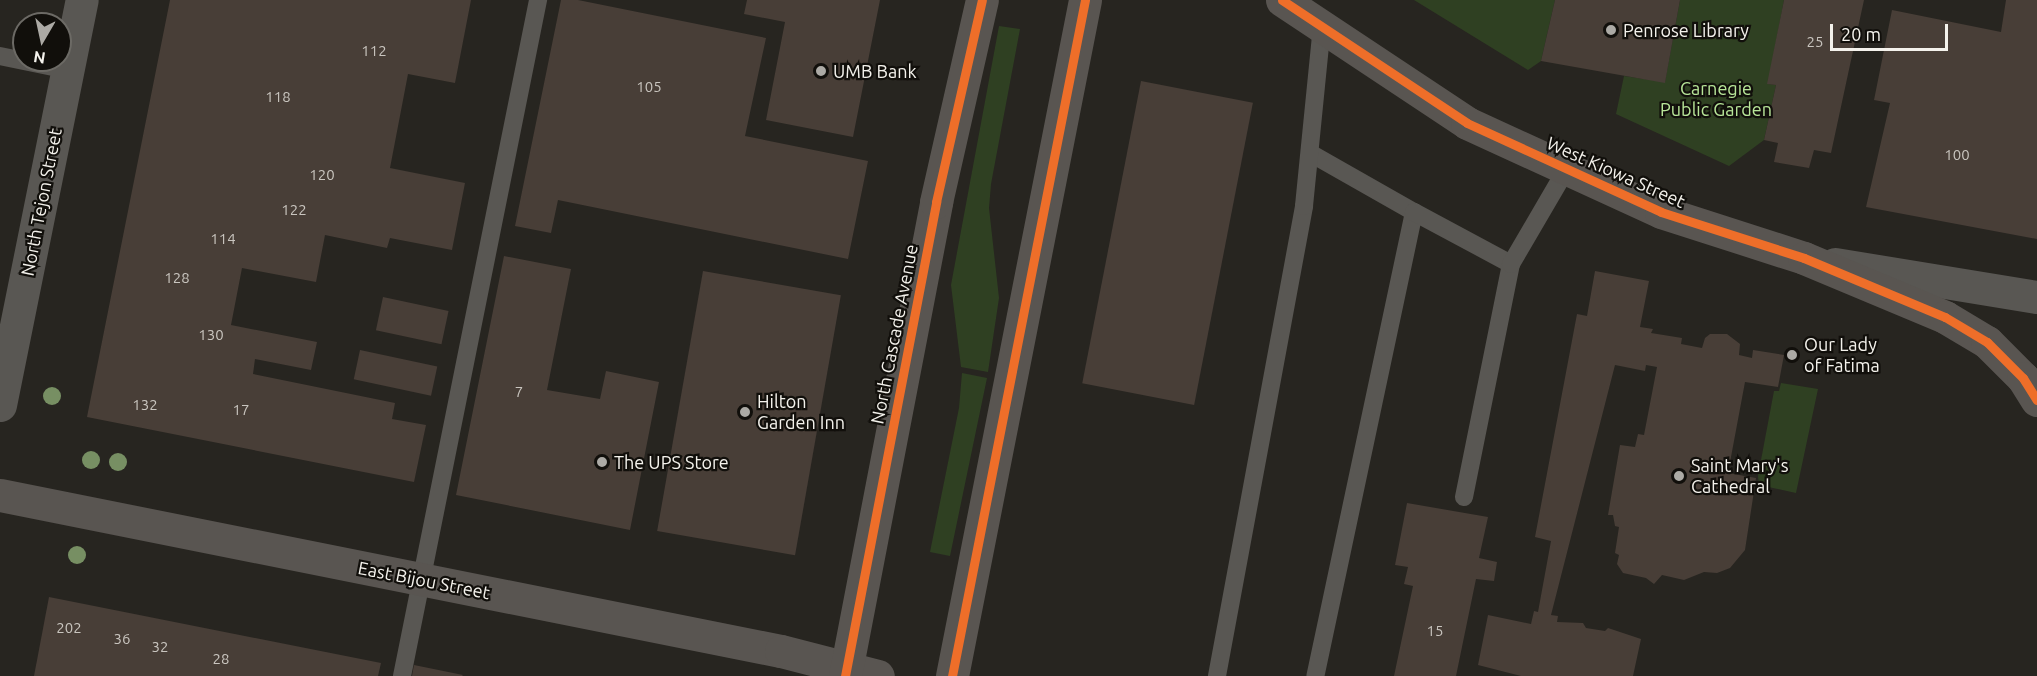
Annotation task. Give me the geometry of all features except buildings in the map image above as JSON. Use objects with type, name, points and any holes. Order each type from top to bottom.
[{"type":"main road","name":"North Cascade Avenue","points":[[846,671],[936,202],[982,0]]},
{"type":"main road","points":[[952,676],[1085,0]]},
{"type":"main road","name":"West Kiowa Street","points":[[1282,0],[1467,123],[1661,213],[1804,258],[1945,317],[1987,342],[2023,378],[2037,400]]},
{"type":"main road","name":"East Bijou Street","points":[[0,495],[422,579],[878,676]]},
{"type":"street","name":"North Tejon Street","points":[[72,50],[82,0]]},
{"type":"street","name":"North Tejon Street","points":[[0,405],[68,72]]},
{"type":"street","points":[[1804,258],[2037,297]]},
{"type":"lane","points":[[402,676],[538,0]]},
{"type":"lane","points":[[1216,676],[1304,206],[1322,27]]},
{"type":"lane","points":[[1310,153],[1511,264]]},
{"type":"lane","points":[[1464,497],[1511,264],[1567,168]]},
{"type":"lane","points":[[1315,676],[1414,212]]},
{"type":"green space","points":[[1414,0],[1555,0],[1541,61],[1528,70]]},
{"type":"green space","name":"Carnegie Public Garden","points":[[1680,0],[1784,0],[1768,84],[1776,85],[1764,140],[1729,166],[1616,114],[1624,76],[1665,82]]},
{"type":"green space","points":[[999,26],[1020,29],[991,184],[989,208],[999,298],[988,372],[961,367],[951,285]]},
{"type":"green space","points":[[962,373],[987,378],[950,556],[930,552],[959,408]]},
{"type":"green space","points":[[1781,383],[1818,389],[1796,493],[1759,485],[1758,476],[1774,391],[1779,391]]},
{"type":"cycle path","points":[[845,676],[936,202],[982,0]]},
{"type":"cycle path","points":[[952,676],[1085,0]]},
{"type":"cycle path","points":[[1282,0],[1467,123],[1661,212],[1804,258],[1945,317],[1987,342],[2023,378],[2037,400]]},
{"type":"place","name":"Penrose Library","points":[[1611,30]]},
{"type":"place","name":"UMB Bank","points":[[821,71]]},
{"type":"place","name":"Our Lady of Fatima","points":[[1792,355]]},
{"type":"place","name":"Hilton Garden Inn","points":[[745,412]]},
{"type":"place","name":"The UPS Store","points":[[602,462]]},
{"type":"place","name":"Saint Mary's Cathedral","points":[[1679,476]]}]
